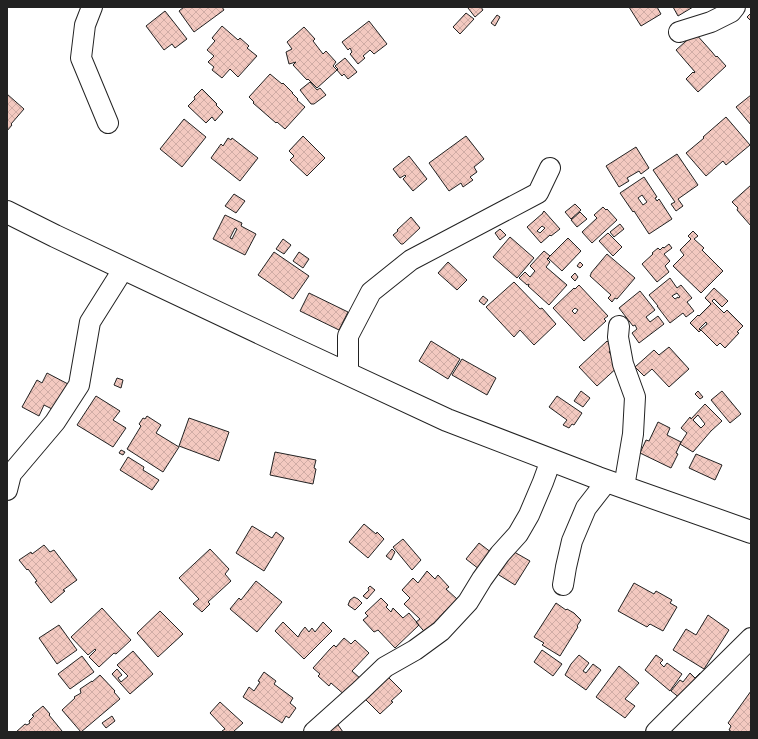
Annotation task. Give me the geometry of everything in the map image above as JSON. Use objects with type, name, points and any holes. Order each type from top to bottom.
[{"type":"main road","points":[[7,212],[447,420],[615,484],[751,532]]},
{"type":"street","points":[[92,7],[86,25],[81,58],[108,123]]},
{"type":"street","points":[[679,32],[711,22],[731,12],[735,7]]},
{"type":"street","points":[[348,374],[348,336],[371,292],[412,260],[538,193],[550,168]]},
{"type":"street","points":[[7,490],[11,474],[55,422],[79,385],[90,322],[124,268]]},
{"type":"street","points":[[563,584],[572,541],[586,508],[615,484],[633,434],[635,397],[623,364],[618,337],[619,326]]},
{"type":"street","points":[[314,732],[362,690],[385,667],[415,650],[441,630],[468,602],[482,579],[500,554],[518,534],[530,515],[552,460]]},
{"type":"street","points":[[656,732],[751,638]]},
{"type":"building","points":[[184,7],[222,7],[224,10],[194,32],[179,11]]},
{"type":"building","points":[[481,7],[483,10],[475,17],[468,8]]},
{"type":"building","points":[[629,7],[657,7],[661,14],[641,26]]},
{"type":"building","points":[[673,7],[693,7],[678,16]]},
{"type":"building","points":[[165,11],[187,39],[175,48],[172,44],[164,50],[146,26]]},
{"type":"building","points":[[466,13],[474,19],[460,34],[453,27]]},
{"type":"building","points":[[751,13],[751,21],[747,17]]},
{"type":"building","points":[[497,15],[500,17],[495,26],[491,23]]},
{"type":"building","points":[[369,21],[387,44],[374,54],[370,50],[363,56],[365,58],[358,64],[350,54],[352,52],[350,48],[348,50],[342,42]]},
{"type":"building","points":[[222,26],[238,40],[240,38],[249,46],[247,48],[257,56],[238,77],[230,69],[222,78],[212,70],[214,67],[208,62],[214,56],[207,50],[215,41],[212,38]]},
{"type":"building","points":[[304,27],[315,39],[313,41],[323,54],[326,51],[336,62],[333,66],[337,70],[317,88],[293,65],[296,62],[289,64],[286,52],[292,49],[287,42]]},
{"type":"building","points":[[695,33],[726,66],[698,92],[686,79],[693,72],[695,72],[676,50]]},
{"type":"building","points":[[345,58],[357,72],[348,79],[344,74],[342,76],[335,66]]},
{"type":"building","points":[[270,74],[282,84],[283,83],[305,107],[285,129],[253,103],[254,102],[249,97]]},
{"type":"building","points":[[310,82],[317,90],[320,88],[326,95],[314,104],[311,104],[300,90]]},
{"type":"building","points":[[202,89],[223,112],[215,121],[212,117],[206,123],[188,106]]},
{"type":"building","points":[[7,94],[24,109],[7,131]]},
{"type":"building","points":[[751,95],[751,125],[736,107]]},
{"type":"building","points":[[726,117],[750,145],[726,165],[723,161],[706,176],[686,153]]},
{"type":"building","points":[[184,119],[206,137],[182,167],[160,149]]},
{"type":"building","points":[[303,136],[325,158],[307,176],[290,160],[294,156],[289,151]]},
{"type":"building","points":[[466,136],[484,159],[474,167],[477,172],[470,177],[473,180],[463,187],[461,183],[449,191],[429,163]]},
{"type":"building","points":[[228,138],[231,140],[232,138],[258,158],[240,181],[211,158],[221,144],[223,146]]},
{"type":"building","points":[[636,147],[649,168],[641,174],[639,171],[627,178],[629,181],[619,187],[606,166]]},
{"type":"building","points":[[677,154],[698,185],[678,199],[683,206],[676,211],[671,204],[675,202],[653,170]]},
{"type":"building","points":[[409,156],[427,179],[413,191],[403,179],[406,176],[405,175],[400,178],[393,169]]},
{"type":"building","points":[[644,177],[657,197],[655,198],[657,201],[659,199],[672,219],[649,234],[620,193]],"holes":[[[642,195],[647,202],[643,205],[638,198]]]},
{"type":"building","points":[[751,185],[751,226],[732,202]]},
{"type":"building","points":[[234,194],[245,201],[236,213],[225,206]]},
{"type":"building","points":[[575,204],[581,210],[571,219],[565,212]]},
{"type":"building","points":[[603,207],[606,210],[607,209],[617,220],[592,243],[582,232],[597,218],[594,215]]},
{"type":"building","points":[[544,211],[560,229],[541,243],[527,227]],"holes":[[[542,226],[545,228],[540,233],[537,231]]]},
{"type":"building","points":[[580,212],[587,219],[577,227],[571,220]]},
{"type":"building","points":[[225,215],[242,223],[241,226],[256,234],[245,255],[213,239]],"holes":[[[235,228],[237,229],[232,239],[230,238]]]},
{"type":"building","points":[[411,217],[420,228],[403,244],[401,244],[393,235]]},
{"type":"building","points":[[620,224],[624,229],[614,237],[610,232]]},
{"type":"building","points":[[500,229],[506,235],[500,240],[495,233]]},
{"type":"building","points":[[693,231],[698,236],[694,239],[704,248],[702,250],[723,271],[701,293],[673,266],[684,255],[680,250],[691,239],[688,236]]},
{"type":"building","points":[[608,233],[622,247],[613,256],[599,241]]},
{"type":"building","points":[[510,237],[534,258],[517,278],[493,257]]},
{"type":"building","points":[[568,238],[581,251],[562,271],[548,258]]},
{"type":"building","points":[[283,239],[291,245],[284,254],[276,249]]},
{"type":"building","points":[[669,244],[672,248],[664,254],[670,261],[665,266],[669,272],[657,282],[642,264],[658,248],[660,250]]},
{"type":"building","points":[[544,251],[550,256],[547,259],[550,262],[546,267],[567,285],[549,305],[528,286],[529,284],[527,285],[519,278],[525,272],[530,277],[535,271],[530,266]]},
{"type":"building","points":[[274,252],[309,276],[293,299],[258,275]]},
{"type":"building","points":[[299,252],[309,259],[303,268],[293,261]]},
{"type":"building","points":[[607,254],[635,278],[617,299],[615,298],[612,302],[608,298],[611,295],[590,276]]},
{"type":"building","points":[[448,262],[467,280],[457,290],[438,273]]},
{"type":"building","points":[[580,262],[583,265],[580,268],[577,266]]},
{"type":"building","points":[[575,273],[578,277],[575,281],[571,277]]},
{"type":"building","points":[[670,278],[677,288],[681,285],[692,298],[687,302],[694,311],[686,317],[683,313],[670,323],[649,295]],"holes":[[[677,293],[680,297],[675,299],[672,296]]]},
{"type":"building","points":[[514,282],[540,309],[542,308],[556,324],[534,345],[520,330],[514,337],[486,307]]},
{"type":"building","points":[[579,285],[608,316],[604,319],[606,321],[584,341],[553,308],[574,288],[575,289]],"holes":[[[575,308],[578,310],[575,314],[572,311]]]},
{"type":"building","points":[[714,288],[728,301],[722,307],[714,299],[712,301],[724,313],[727,310],[743,326],[737,332],[739,333],[725,348],[720,343],[717,346],[701,330],[699,332],[690,323],[711,304],[705,298]],"holes":[[[706,322],[707,324],[700,330],[699,329]]]},
{"type":"building","points":[[640,291],[655,310],[646,317],[650,322],[658,316],[664,324],[639,343],[632,333],[637,329],[635,325],[633,326],[619,308]]},
{"type":"building","points":[[309,293],[348,312],[339,330],[300,311]]},
{"type":"building","points":[[483,296],[488,300],[484,305],[479,301]]},
{"type":"building","points":[[431,341],[460,359],[448,379],[419,361]]},
{"type":"building","points":[[607,341],[614,348],[609,352],[620,365],[597,386],[579,367]]},
{"type":"building","points":[[669,347],[689,369],[669,387],[652,369],[644,376],[635,367],[654,350],[659,355]]},
{"type":"building","points":[[462,359],[496,378],[487,395],[452,375]]},
{"type":"building","points":[[47,373],[68,384],[54,410],[44,405],[39,416],[22,407],[37,380],[42,383]]},
{"type":"building","points":[[117,378],[123,380],[121,388],[114,385]]},
{"type":"building","points":[[581,391],[590,398],[583,407],[574,401]]},
{"type":"building","points":[[698,391],[703,397],[700,399],[695,394]]},
{"type":"building","points":[[722,391],[741,414],[730,423],[711,400]]},
{"type":"building","points":[[96,396],[120,411],[113,420],[126,428],[113,447],[77,425]]},
{"type":"building","points":[[557,396],[582,413],[574,425],[572,424],[569,428],[563,425],[567,420],[549,407]]},
{"type":"building","points":[[705,404],[722,421],[711,431],[693,452],[680,444],[687,433],[681,428],[690,417],[691,419]],"holes":[[[698,415],[705,424],[701,428],[693,420]]]},
{"type":"building","points":[[147,416],[161,425],[156,433],[179,447],[163,472],[127,449],[141,426],[139,424],[143,418],[145,419]]},
{"type":"building","points":[[189,418],[229,432],[219,461],[179,446]]},
{"type":"building","points":[[658,422],[670,428],[667,435],[681,442],[676,453],[678,454],[671,468],[640,453],[646,440],[649,441]]},
{"type":"building","points":[[121,450],[125,452],[123,455],[119,453]]},
{"type":"building","points":[[275,452],[316,460],[313,484],[270,475]]},
{"type":"building","points":[[696,454],[722,465],[715,480],[689,468]]},
{"type":"building","points":[[128,457],[144,467],[143,470],[159,480],[152,490],[120,470]]},
{"type":"building","points":[[364,524],[376,534],[377,532],[384,539],[368,558],[349,542]]},
{"type":"building","points":[[252,526],[272,538],[276,532],[284,538],[264,571],[236,553]]},
{"type":"building","points":[[403,539],[421,560],[412,570],[393,547]]},
{"type":"building","points":[[479,543],[492,553],[479,569],[466,559]]},
{"type":"building","points":[[44,545],[50,552],[54,550],[77,580],[63,590],[65,591],[51,603],[35,582],[37,581],[19,560],[31,552],[32,554]]},
{"type":"building","points":[[210,549],[229,569],[225,574],[231,581],[208,602],[210,604],[202,612],[193,604],[199,599],[179,578]]},
{"type":"building","points":[[392,549],[395,552],[391,560],[386,556]]},
{"type":"building","points":[[509,549],[530,561],[515,585],[496,572]]},
{"type":"building","points":[[427,571],[435,579],[438,575],[449,587],[446,589],[457,599],[434,623],[438,626],[429,637],[416,622],[420,619],[404,604],[410,598],[402,590],[413,578],[418,583]]},
{"type":"building","points":[[256,581],[282,602],[257,632],[230,609],[239,598],[241,600]]},
{"type":"building","points":[[634,583],[654,594],[656,591],[672,600],[670,603],[677,607],[663,631],[650,624],[647,627],[618,611]]},
{"type":"building","points":[[370,586],[375,590],[367,599],[363,596],[369,590],[368,588]]},
{"type":"building","points":[[354,597],[362,603],[355,610],[348,605],[350,600]]},
{"type":"building","points":[[381,598],[388,605],[386,607],[391,612],[393,608],[403,618],[409,613],[419,625],[395,648],[378,630],[374,632],[363,620],[368,616],[365,613]]},
{"type":"building","points":[[556,603],[566,610],[567,609],[574,613],[581,620],[560,656],[542,645],[544,643],[534,637]]},
{"type":"building","points":[[102,608],[131,640],[99,667],[89,657],[96,650],[95,649],[88,655],[71,637]]},
{"type":"building","points":[[160,611],[183,634],[158,657],[137,633]]},
{"type":"building","points":[[708,615],[729,630],[704,669],[673,650],[686,629],[696,635]]},
{"type":"building","points":[[283,622],[298,637],[305,627],[309,632],[312,628],[315,632],[323,622],[332,631],[304,659],[275,631]]},
{"type":"building","points":[[59,625],[77,650],[57,664],[39,638]]},
{"type":"building","points":[[344,638],[351,644],[355,640],[369,653],[352,671],[361,679],[346,696],[331,683],[329,686],[318,676],[320,674],[313,668],[334,645],[336,647]]},
{"type":"building","points":[[542,650],[562,664],[553,676],[534,662]]},
{"type":"building","points":[[133,651],[153,674],[130,694],[112,674],[117,669],[122,675],[118,678],[121,682],[128,676],[117,665]]},
{"type":"building","points":[[579,655],[589,663],[583,671],[586,673],[593,664],[601,670],[586,690],[565,675],[571,664]]},
{"type":"building","points":[[656,655],[663,660],[660,663],[664,667],[667,663],[682,674],[670,691],[645,670]]},
{"type":"building","points":[[82,656],[94,672],[70,689],[58,674]]},
{"type":"building","points":[[619,666],[639,683],[625,699],[635,706],[625,718],[596,697]]},
{"type":"building","points":[[264,672],[276,681],[274,684],[293,698],[290,703],[296,708],[289,718],[286,716],[282,723],[243,697],[249,687],[254,691]]},
{"type":"building","points":[[690,673],[695,678],[700,673],[702,675],[685,702],[671,691],[680,680],[683,682]]},
{"type":"building","points":[[100,675],[115,691],[114,692],[120,699],[81,732],[62,710],[75,698],[74,697],[81,693],[80,689]]},
{"type":"building","points":[[387,676],[402,691],[380,714],[363,697]]},
{"type":"building","points":[[751,691],[751,732],[732,732],[729,730],[731,726],[728,723]]},
{"type":"building","points":[[220,702],[243,723],[233,732],[223,732],[222,731],[225,729],[210,713]]},
{"type":"building","points":[[43,706],[62,731],[61,732],[16,732],[25,724],[27,725],[30,723],[29,721],[34,716],[32,715]]},
{"type":"building","points":[[112,716],[115,721],[106,728],[102,723]]},
{"type":"building","points":[[336,722],[343,732],[323,732]]}]
